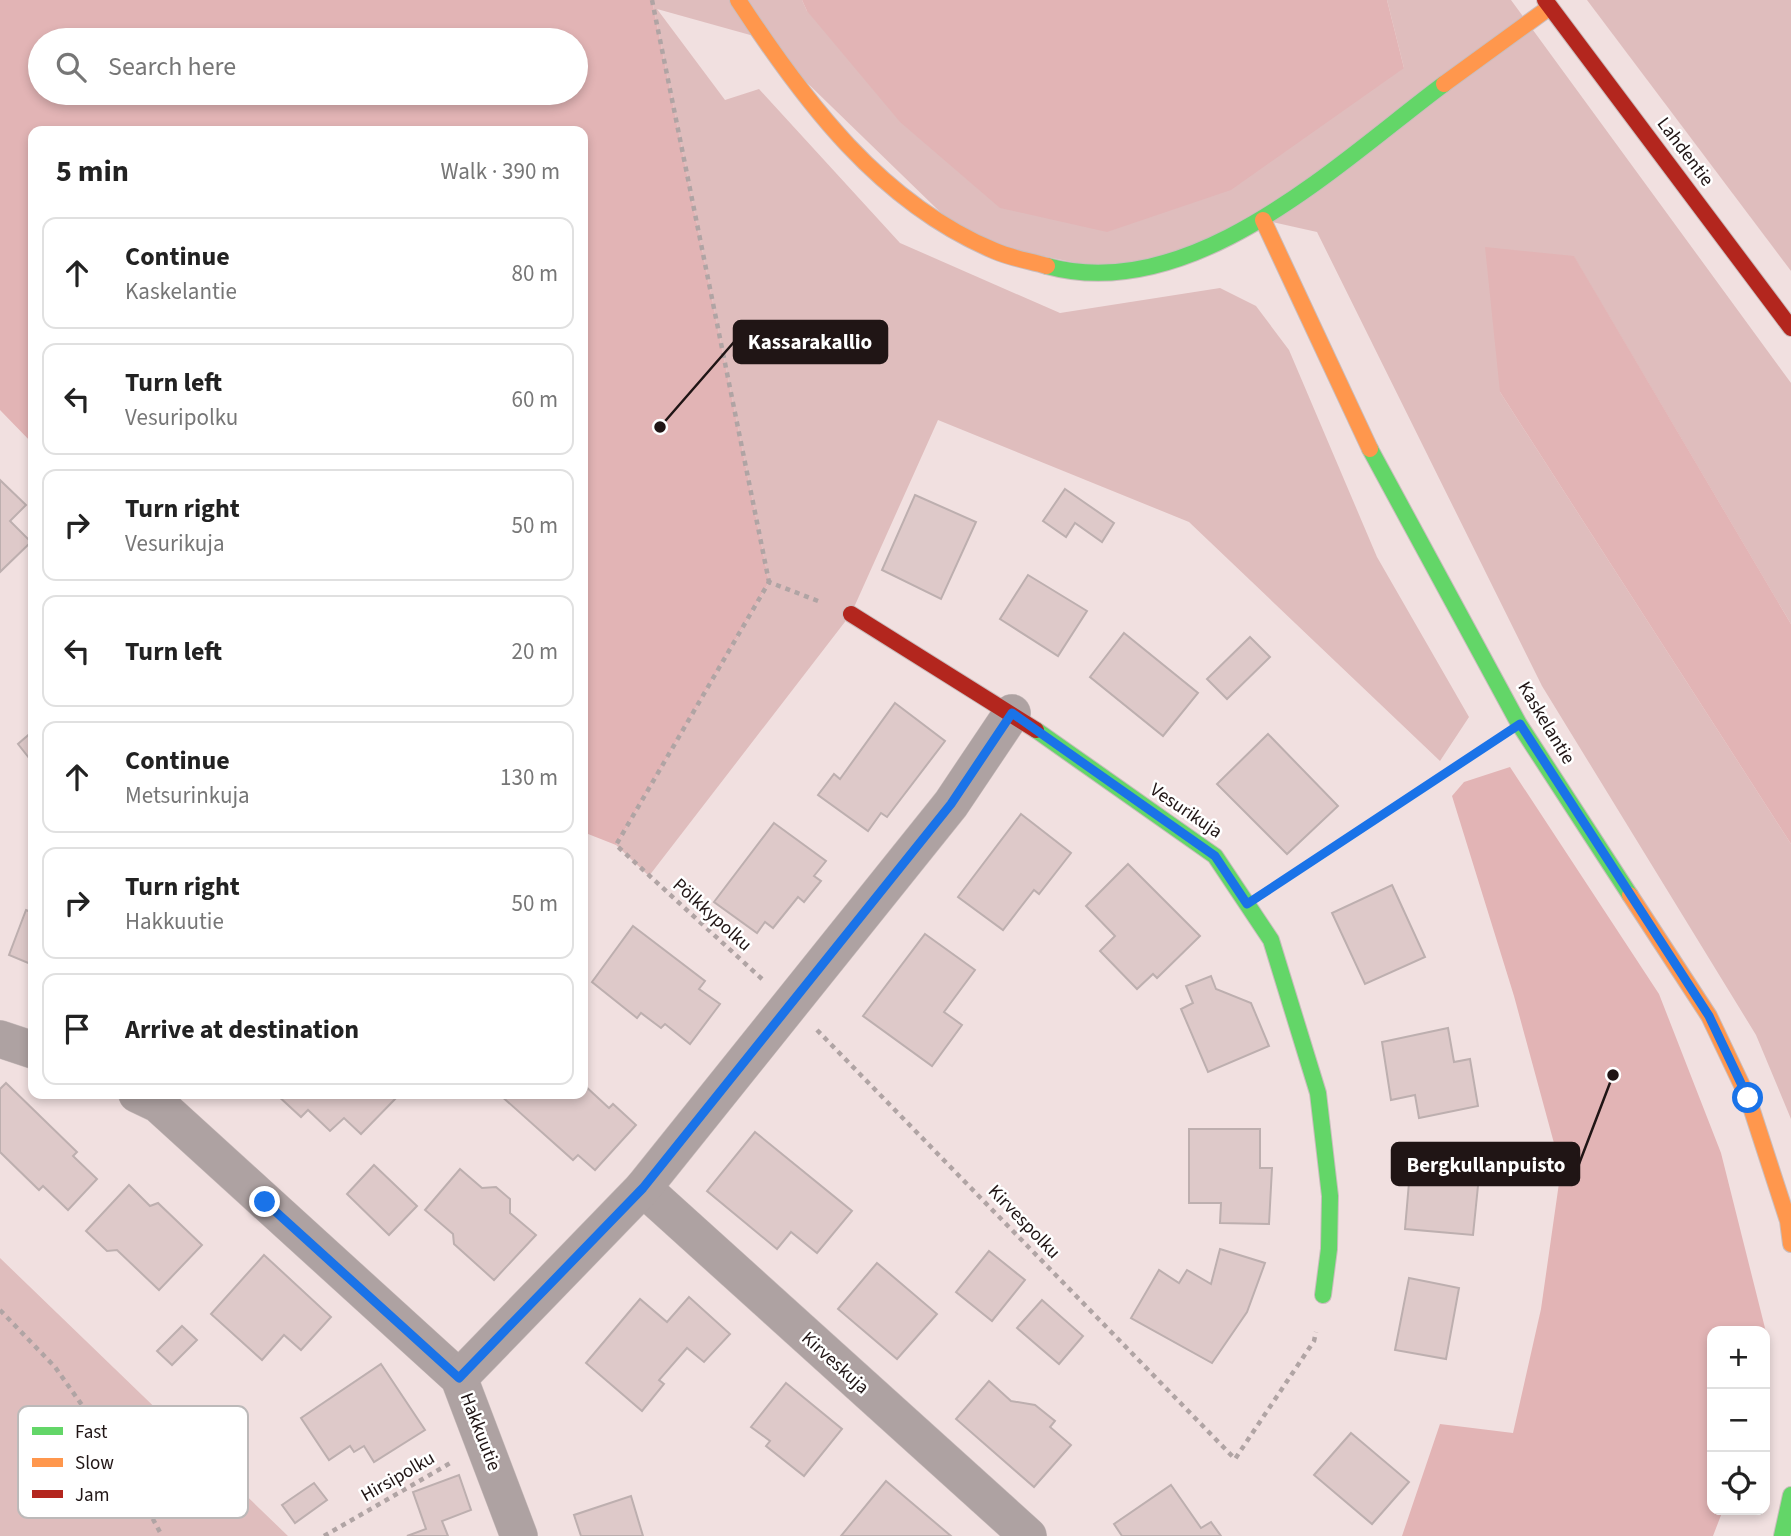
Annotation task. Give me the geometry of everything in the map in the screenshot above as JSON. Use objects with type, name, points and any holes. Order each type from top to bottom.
[{"type":"street","points":[[738,0],[762,38],[834,134],[905,199],[970,242],[1041,268],[1120,272],[1192,253],[1263,220],[1548,4]]},
{"type":"street","name":"Lahdentie","points":[[1548,4],[1791,328]]},
{"type":"street","name":"Kaskelantie","points":[[1263,220],[1363,436],[1520,724],[1709,1016],[1748,1098],[1788,1221],[1791,1244]]},
{"type":"street","name":"Vesurikuja","points":[[851,614],[1012,713],[1215,856],[1271,940],[1318,1093],[1330,1196],[1329,1249],[1323,1295]]},
{"type":"street","points":[[459,1378],[643,1188],[951,804],[1012,713]]},
{"type":"street","points":[[0,1039],[28,1048]]},
{"type":"street","name":"Hakkuutie","points":[[148,1099],[158,1104],[459,1378],[486,1443],[519,1536]]},
{"type":"street","name":"Kirveskuja","points":[[643,1188],[1028,1536]]},
{"type":"street","points":[[1782,1536],[1791,1495]]},
{"type":"path","points":[[652,0],[769,582],[851,614]]},
{"type":"path","name":"Pölkkypolku","points":[[769,582],[616,845],[791,1006]]},
{"type":"path","points":[[1247,904],[1520,724]]},
{"type":"path","name":"Kirvespolku","points":[[791,1006],[1235,1459],[1314,1341],[1323,1295]]},
{"type":"path","points":[[0,1310],[55,1367],[83,1406]]},
{"type":"path","name":"Hirsipolku","points":[[324,1536],[486,1443]]},
{"type":"path","points":[[152,1518],[162,1536]]},
{"type":"shaded area","points":[[0,0],[652,0],[769,582],[616,845],[588,834],[588,126],[28,126],[28,439],[0,410]]},
{"type":"shaded area","points":[[652,0],[802,0],[807,11],[1404,68],[1387,0],[1511,0],[1791,383],[1791,624],[1574,257],[1500,392],[1791,844],[1791,1119],[1756,1035],[1542,686],[1317,232],[1263,220],[1120,272],[970,241],[761,38],[657,9],[725,100],[759,89],[900,243],[1060,313],[1220,288],[1256,306],[1289,350],[1377,557],[1469,717],[1440,761],[1189,522],[938,420],[851,614],[649,876],[616,845],[769,582]]},
{"type":"shaded area","points":[[802,0],[1387,0],[1404,68],[1231,190],[1107,232],[1000,208],[900,122],[807,11]]},
{"type":"shaded area","points":[[1587,0],[1791,0],[1791,271]]},
{"type":"shaded area","points":[[1485,247],[1574,256],[1791,624],[1791,844],[1500,392]]},
{"type":"shaded area","points":[[1510,767],[1659,994],[1721,1153],[1764,1326],[1707,1326],[1707,1515],[1721,1515],[1713,1536],[1402,1536],[1440,1424],[1513,1433],[1541,1309],[1561,1169],[1514,996],[1452,796],[1464,782]]},
{"type":"shaded area","points":[[0,1258],[153,1406],[18,1406],[18,1518],[248,1518],[248,1497],[288,1536],[0,1536]]},
{"type":"building","points":[[0,480],[26,505],[10,521],[28,539],[28,545],[0,572]]},
{"type":"building","points":[[1065,489],[1114,523],[1102,542],[1075,523],[1066,537],[1043,521]]},
{"type":"building","points":[[915,495],[976,522],[941,599],[882,570]]},
{"type":"building","points":[[1028,575],[1087,611],[1058,656],[1000,619]]},
{"type":"building","points":[[1124,633],[1198,693],[1163,736],[1090,677]]},
{"type":"building","points":[[1250,637],[1270,657],[1227,699],[1207,679]]},
{"type":"building","points":[[895,703],[945,741],[887,817],[881,813],[868,831],[818,795],[834,774],[840,779]]},
{"type":"building","points":[[1268,734],[1338,806],[1287,854],[1217,784]]},
{"type":"building","points":[[28,735],[28,757],[18,744]]},
{"type":"building","points":[[1021,814],[1071,853],[1039,894],[1034,890],[1003,930],[958,897]]},
{"type":"building","points":[[774,823],[826,861],[814,876],[821,881],[804,902],[798,897],[773,928],[765,922],[757,933],[714,902]]},
{"type":"building","points":[[1128,864],[1200,936],[1157,978],[1153,974],[1137,989],[1100,951],[1115,936],[1086,906]]},
{"type":"building","points":[[1392,885],[1425,957],[1365,984],[1332,913]]},
{"type":"building","points":[[26,910],[28,963],[9,955]]},
{"type":"building","points":[[633,926],[705,981],[699,989],[720,1004],[690,1044],[665,1024],[661,1028],[641,1013],[637,1018],[592,982]]},
{"type":"building","points":[[925,934],[975,970],[944,1012],[962,1025],[932,1066],[863,1016]]},
{"type":"building","points":[[1211,976],[1216,989],[1251,1003],[1269,1046],[1208,1072],[1181,1009],[1193,1003],[1186,986]]},
{"type":"building","points":[[1448,1028],[1454,1062],[1470,1059],[1478,1106],[1419,1118],[1415,1095],[1391,1100],[1382,1042]]},
{"type":"building","points":[[6,1083],[77,1152],[73,1156],[97,1179],[68,1210],[43,1186],[39,1190],[0,1152],[0,1089]]},
{"type":"building","points":[[588,1089],[609,1108],[613,1104],[636,1125],[595,1170],[578,1155],[573,1160],[505,1099],[588,1099]]},
{"type":"building","points":[[281,1099],[395,1099],[361,1134],[344,1118],[330,1131],[308,1110],[301,1117]]},
{"type":"building","points":[[1189,1129],[1260,1129],[1260,1168],[1272,1168],[1269,1224],[1220,1223],[1221,1203],[1189,1203]]},
{"type":"building","points":[[755,1132],[852,1211],[817,1253],[791,1232],[777,1249],[707,1191]]},
{"type":"building","points":[[1411,1159],[1480,1166],[1473,1235],[1405,1229]]},
{"type":"building","points":[[374,1165],[417,1206],[389,1235],[347,1194]]},
{"type":"building","points":[[460,1169],[482,1188],[496,1187],[510,1199],[510,1213],[536,1235],[494,1280],[454,1244],[453,1234],[425,1210]]},
{"type":"building","points":[[129,1185],[150,1206],[158,1203],[202,1245],[159,1290],[117,1250],[107,1251],[86,1231]]},
{"type":"building","points":[[1220,1249],[1265,1263],[1247,1312],[1212,1363],[1131,1318],[1159,1270],[1179,1283],[1187,1270],[1211,1284]]},
{"type":"building","points":[[989,1251],[1025,1280],[992,1321],[956,1292]]},
{"type":"building","points":[[264,1255],[331,1317],[301,1350],[284,1335],[262,1360],[211,1314]]},
{"type":"building","points":[[877,1263],[937,1314],[897,1359],[838,1309]]},
{"type":"building","points":[[1409,1278],[1459,1288],[1446,1359],[1395,1350]]},
{"type":"building","points":[[689,1297],[730,1334],[704,1362],[687,1348],[659,1380],[664,1384],[642,1411],[586,1363],[640,1299],[667,1322]]},
{"type":"building","points":[[1042,1300],[1083,1336],[1059,1364],[1017,1328]]},
{"type":"building","points":[[182,1326],[197,1340],[172,1365],[157,1351]]},
{"type":"building","points":[[381,1364],[425,1430],[374,1462],[364,1446],[354,1452],[350,1446],[329,1460],[301,1418]]},
{"type":"building","points":[[989,1381],[1011,1401],[1035,1405],[1055,1421],[1050,1427],[1071,1445],[1034,1487],[956,1419]]},
{"type":"building","points":[[786,1383],[842,1429],[804,1476],[766,1446],[770,1441],[751,1427]]},
{"type":"building","points":[[1351,1433],[1409,1482],[1372,1524],[1314,1475]]},
{"type":"building","points":[[459,1475],[471,1510],[442,1521],[448,1536],[407,1536],[426,1529],[413,1492]]},
{"type":"building","points":[[886,1481],[951,1536],[841,1536]]},
{"type":"building","points":[[314,1483],[327,1500],[295,1523],[282,1505]]},
{"type":"building","points":[[1171,1485],[1201,1528],[1211,1522],[1221,1536],[1122,1536],[1114,1524]]},
{"type":"building","points":[[631,1496],[643,1536],[581,1536],[574,1515]]},
{"type":"traffic: fast","points":[[1047,266],[1101,273],[1155,266],[1208,247],[1260,220],[1310,187],[1444,84]]},
{"type":"traffic: fast","points":[[1370,449],[1519,724],[1630,895]]},
{"type":"traffic: fast","points":[[1036,730],[1215,856],[1271,940],[1318,1093],[1330,1196],[1329,1249],[1323,1295]]},
{"type":"traffic: fast","points":[[1782,1536],[1791,1495]]},
{"type":"traffic: slow","points":[[738,0],[818,111],[881,177],[916,206],[954,231],[1001,253],[1047,266]]},
{"type":"traffic: slow","points":[[1444,84],[1550,7]]},
{"type":"traffic: slow","points":[[1263,220],[1370,449]]},
{"type":"traffic: slow","points":[[1630,895],[1709,1016],[1748,1098],[1788,1221],[1791,1244]]},
{"type":"traffic: jam","points":[[1545,0],[1791,328]]},
{"type":"traffic: jam","points":[[851,614],[1036,730]]},
{"type":"place","name":"Kassarakallio","points":[[660,427]]},
{"type":"place","name":"Bergkullanpuisto","points":[[1613,1075]]},
{"type":"route","points":[[265,1202],[459,1378],[488,1352],[643,1188],[951,804],[1012,713],[1215,856],[1247,904],[1520,724],[1709,1016],[1748,1098]]}]
